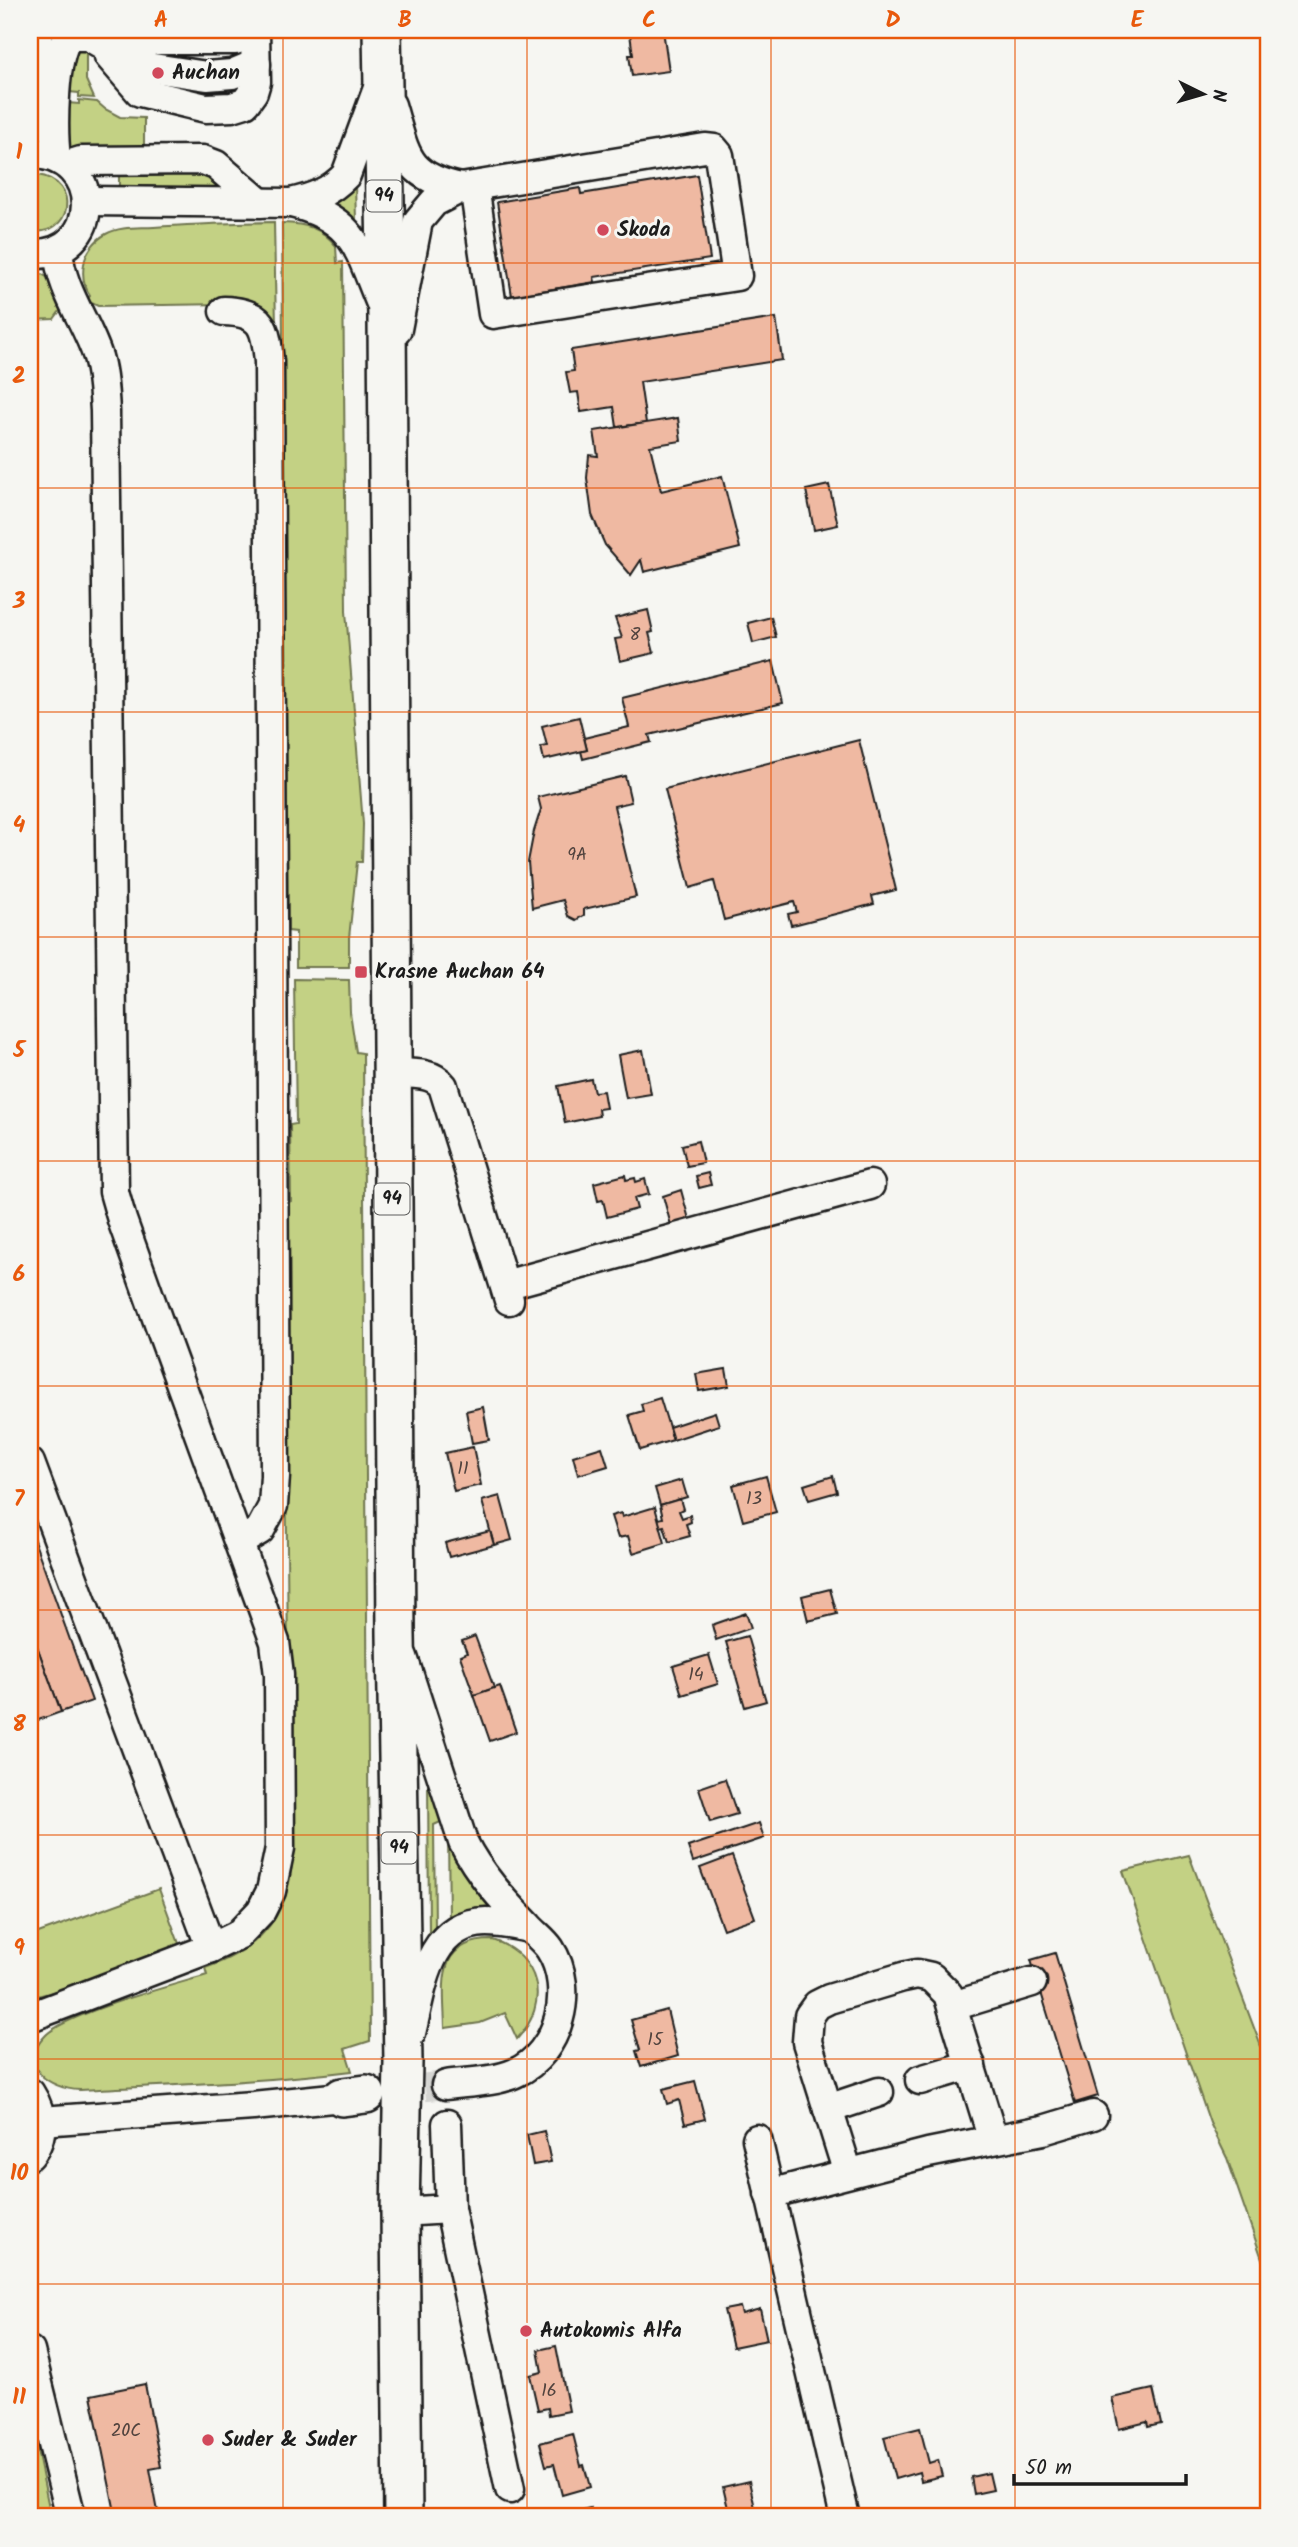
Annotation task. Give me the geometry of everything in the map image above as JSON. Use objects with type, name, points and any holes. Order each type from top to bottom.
[{"type":"main road","name":"94","points":[[382,30],[387,317],[385,391],[396,1634],[403,2062],[400,2212],[403,2517]]},
{"type":"street","points":[[30,126],[39,30]]},
{"type":"street","points":[[51,159],[60,48],[69,36],[81,35],[96,40],[235,40],[256,30],[256,82],[245,103],[232,107],[206,108],[140,92],[96,40]]},
{"type":"street","points":[[382,76],[406,153],[417,171],[441,184],[467,187]]},
{"type":"street","points":[[291,204],[319,196],[346,176],[382,76]]},
{"type":"street","points":[[385,391],[418,221],[434,202],[467,187],[705,148],[714,149],[719,155],[737,276],[493,314],[467,187]]},
{"type":"street","points":[[30,254],[58,250],[74,238],[84,221],[87,201],[81,181],[51,159]]},
{"type":"street","points":[[51,159],[81,162],[203,160],[216,165],[260,203]]},
{"type":"street","points":[[87,201],[291,204],[331,216],[354,240],[387,317]]},
{"type":"street","points":[[30,2017],[211,1948],[238,1935],[261,1911],[271,1891],[280,1848],[279,1675],[275,1643],[114,1192],[105,411],[98,357],[73,306],[59,264],[58,250]]},
{"type":"street","points":[[224,311],[242,312],[255,319],[267,334],[268,362],[275,1476],[272,1506],[260,1530],[240,1542]]},
{"type":"street","points":[[391,1073],[429,1076],[438,1079],[443,1086],[507,1293],[870,1185]]},
{"type":"street","points":[[30,1463],[211,1948]]},
{"type":"street","points":[[396,1634],[463,1842],[474,1864],[549,1948],[558,1964],[561,1979],[561,2011],[553,2034],[539,2055],[515,2073],[446,2085]]},
{"type":"street","points":[[403,2062],[430,1958],[437,1947],[464,1926],[474,1923],[496,1922],[529,1928]]},
{"type":"street","points":[[848,2173],[807,2042],[809,2016],[817,2006],[840,1996],[903,1976],[917,1974],[930,1977],[941,1985],[953,2006],[993,2139]]},
{"type":"street","points":[[953,2006],[1031,1982]]},
{"type":"street","points":[[920,2080],[971,2065]]},
{"type":"street","points":[[828,2109],[879,2092]]},
{"type":"street","points":[[30,2093],[39,2110],[41,2121],[40,2135],[30,2155]]},
{"type":"street","points":[[41,2121],[354,2096]]},
{"type":"street","points":[[769,2194],[918,2155],[1043,2130],[1093,2115]]},
{"type":"street","points":[[447,2124],[450,2209],[510,2489]]},
{"type":"street","points":[[757,2139],[845,2517]]},
{"type":"street","points":[[400,2212],[450,2209]]},
{"type":"street","points":[[30,2351],[71,2517]]},
{"type":"green space","points":[[79,47],[86,53],[86,80],[94,98],[79,97],[79,93],[69,92],[68,103],[79,104],[79,100],[97,102],[120,117],[144,118],[144,153],[76,153],[64,143],[61,136],[67,57],[72,48]]},
{"type":"green space","points":[[119,170],[194,170],[227,186],[215,192],[119,186]]},
{"type":"green space","points":[[30,176],[51,179],[61,187],[66,197],[66,208],[63,218],[55,226],[44,231],[30,231]]},
{"type":"green space","points":[[355,184],[356,220],[355,222],[330,202]]},
{"type":"green space","points":[[274,222],[276,327],[227,304],[98,306],[87,301],[90,295],[84,280],[85,260],[95,243],[111,231]]},
{"type":"green space","points":[[282,223],[298,224],[319,231],[336,246],[337,263],[343,262],[346,611],[363,824],[362,862],[357,862],[349,938],[349,967],[296,967],[296,932],[288,931]]},
{"type":"green space","points":[[30,267],[50,279],[62,308],[54,319],[30,320]]},
{"type":"green space","points":[[294,979],[349,980],[350,1012],[356,1052],[363,1053],[370,2041],[345,2049],[352,2071],[216,2083],[68,2089],[48,2080],[35,2066],[37,2047],[45,2036],[57,2027],[97,2009],[207,1975],[205,1968],[237,1954],[261,1936],[277,1915],[287,1892],[293,1838],[289,1776],[284,1204],[291,1201],[290,1125],[296,1124]]},
{"type":"green space","points":[[428,1776],[445,1820],[434,1825],[435,1928],[429,1934]]},
{"type":"green space","points":[[448,1834],[506,1911],[449,1919]]},
{"type":"green space","points":[[1189,1855],[1268,2065],[1268,2276],[1227,2158],[1210,2123],[1123,1871]]},
{"type":"green space","points":[[159,1889],[181,1949],[87,1983],[30,1998],[30,1936]]},
{"type":"green space","points":[[493,1940],[509,1947],[521,1957],[535,1982],[537,1996],[534,2011],[528,2025],[517,2039],[505,2013],[480,2023],[445,2028],[444,1981],[446,1968],[452,1957],[460,1948],[474,1942]]},
{"type":"green space","points":[[30,2420],[33,2431],[51,2517],[30,2517]]},
{"type":"building","points":[[663,30],[669,71],[632,76],[630,34]]},
{"type":"building","name":"Skoda","points":[[697,175],[710,259],[594,277],[595,282],[512,296],[497,202],[580,188],[581,194]]},
{"type":"building","points":[[776,318],[782,360],[640,382],[646,423],[617,427],[614,407],[581,412],[578,392],[570,393],[566,372],[574,371],[571,350]]},
{"type":"building","points":[[678,418],[681,441],[650,446],[661,491],[722,476],[740,548],[644,572],[641,560],[631,575],[605,545],[592,515],[587,478],[589,455],[598,456],[594,431]]},
{"type":"building","points":[[829,485],[838,525],[814,530],[806,490]]},
{"type":"building","points":[[648,610],[653,632],[649,633],[654,653],[620,661],[615,639],[622,638],[615,618]]},
{"type":"building","points":[[771,617],[776,637],[753,643],[748,623]]},
{"type":"building","points":[[773,661],[783,703],[649,735],[651,742],[583,759],[581,751],[587,750],[584,738],[629,727],[622,698]]},
{"type":"building","points":[[579,717],[587,750],[544,760],[541,747],[547,746],[542,726]]},
{"type":"building","points":[[859,740],[896,890],[872,896],[874,904],[797,924],[791,925],[788,914],[797,912],[794,902],[724,920],[714,881],[690,888],[665,789]]},
{"type":"building","points":[[625,776],[631,802],[614,806],[636,897],[584,909],[584,915],[576,920],[568,916],[563,900],[532,908],[528,862],[541,809],[538,797]]},
{"type":"building","points":[[643,1050],[651,1094],[626,1098],[618,1055]]},
{"type":"building","points":[[591,1079],[594,1092],[603,1091],[606,1108],[598,1109],[599,1116],[565,1123],[558,1086]]},
{"type":"building","points":[[698,1141],[703,1163],[687,1166],[682,1145]]},
{"type":"building","points":[[708,1173],[711,1185],[699,1188],[696,1176]]},
{"type":"building","points":[[625,1175],[626,1180],[635,1178],[636,1182],[645,1179],[649,1194],[634,1198],[637,1209],[607,1217],[603,1200],[598,1201],[594,1183]]},
{"type":"building","points":[[681,1190],[690,1223],[672,1229],[663,1196]]},
{"type":"building","points":[[726,1369],[729,1386],[699,1391],[696,1374]]},
{"type":"building","points":[[660,1398],[673,1440],[640,1450],[629,1415],[643,1411],[641,1404]]},
{"type":"building","points":[[483,1407],[489,1440],[472,1443],[466,1411]]},
{"type":"building","points":[[715,1412],[719,1425],[673,1440],[669,1427]]},
{"type":"building","points":[[473,1447],[481,1485],[454,1491],[445,1453]]},
{"type":"building","points":[[602,1447],[608,1466],[578,1475],[573,1456]]},
{"type":"building","points":[[766,1476],[776,1512],[743,1521],[733,1485]]},
{"type":"building","points":[[833,1476],[837,1492],[809,1500],[804,1485]]},
{"type":"building","points":[[682,1480],[687,1497],[660,1505],[655,1488]]},
{"type":"building","points":[[500,1496],[512,1540],[494,1545],[482,1501]]},
{"type":"building","points":[[680,1499],[683,1509],[679,1511],[682,1518],[690,1515],[691,1522],[686,1524],[690,1536],[669,1542],[664,1526],[660,1527],[658,1519],[663,1518],[660,1505]]},
{"type":"building","points":[[655,1507],[665,1543],[633,1553],[628,1536],[618,1538],[611,1516],[621,1513],[622,1517]]},
{"type":"building","points":[[30,1529],[92,1701],[61,1712],[30,1627]]},
{"type":"building","points":[[490,1531],[494,1545],[449,1557],[445,1543]]},
{"type":"building","points":[[830,1589],[837,1614],[808,1621],[802,1596]]},
{"type":"building","points":[[746,1613],[751,1628],[716,1640],[712,1625]]},
{"type":"building","points":[[30,1627],[61,1712],[30,1723]]},
{"type":"building","points":[[475,1636],[494,1688],[474,1695],[460,1656],[467,1653],[462,1641]]},
{"type":"building","points":[[747,1636],[766,1701],[745,1707],[726,1642]]},
{"type":"building","points":[[709,1655],[718,1684],[682,1695],[673,1666]]},
{"type":"building","points":[[500,1686],[516,1732],[490,1741],[474,1695]]},
{"type":"building","points":[[725,1779],[737,1814],[710,1822],[699,1788]]},
{"type":"building","points":[[759,1823],[764,1838],[693,1862],[688,1847]]},
{"type":"building","points":[[732,1856],[755,1918],[723,1929],[700,1868]]},
{"type":"building","points":[[1055,1953],[1098,2096],[1075,2103],[1031,1960]]},
{"type":"building","points":[[667,2010],[678,2056],[641,2067],[636,2051],[640,2050],[631,2020]]},
{"type":"building","points":[[695,2081],[705,2119],[685,2124],[679,2100],[667,2104],[663,2089]]},
{"type":"building","points":[[544,2131],[551,2162],[533,2165],[527,2135]]},
{"type":"building","points":[[740,2307],[742,2314],[760,2309],[767,2340],[733,2347],[724,2310]]},
{"type":"building","points":[[556,2346],[569,2411],[549,2415],[548,2408],[538,2410],[530,2375],[542,2372],[538,2350]]},
{"type":"building","points":[[145,2384],[161,2467],[150,2469],[159,2517],[116,2517],[91,2395]]},
{"type":"building","points":[[1153,2389],[1161,2424],[1148,2427],[1147,2422],[1119,2429],[1112,2398]]},
{"type":"building","points":[[920,2428],[929,2463],[938,2460],[942,2476],[921,2481],[919,2472],[895,2479],[884,2437]]},
{"type":"building","points":[[573,2434],[581,2466],[584,2465],[590,2487],[562,2495],[554,2464],[546,2466],[540,2443]]},
{"type":"building","points":[[989,2473],[993,2490],[974,2494],[971,2477]]},
{"type":"building","points":[[749,2481],[757,2517],[730,2517],[723,2487]]},
{"type":"building","points":[[590,2508],[592,2517],[559,2516]]},
{"type":"tunnel","points":[[383,2092],[446,2085]]},
{"type":"place","name":"Auchan","points":[[158,73]]},
{"type":"place","name":"Skoda","points":[[603,230]]},
{"type":"place","name":"Krasne Auchan 64","points":[[361,972]]},
{"type":"place","name":"Autokomis Alfa","points":[[526,2331]]},
{"type":"place","name":"Suder & Suder","points":[[208,2440]]}]
